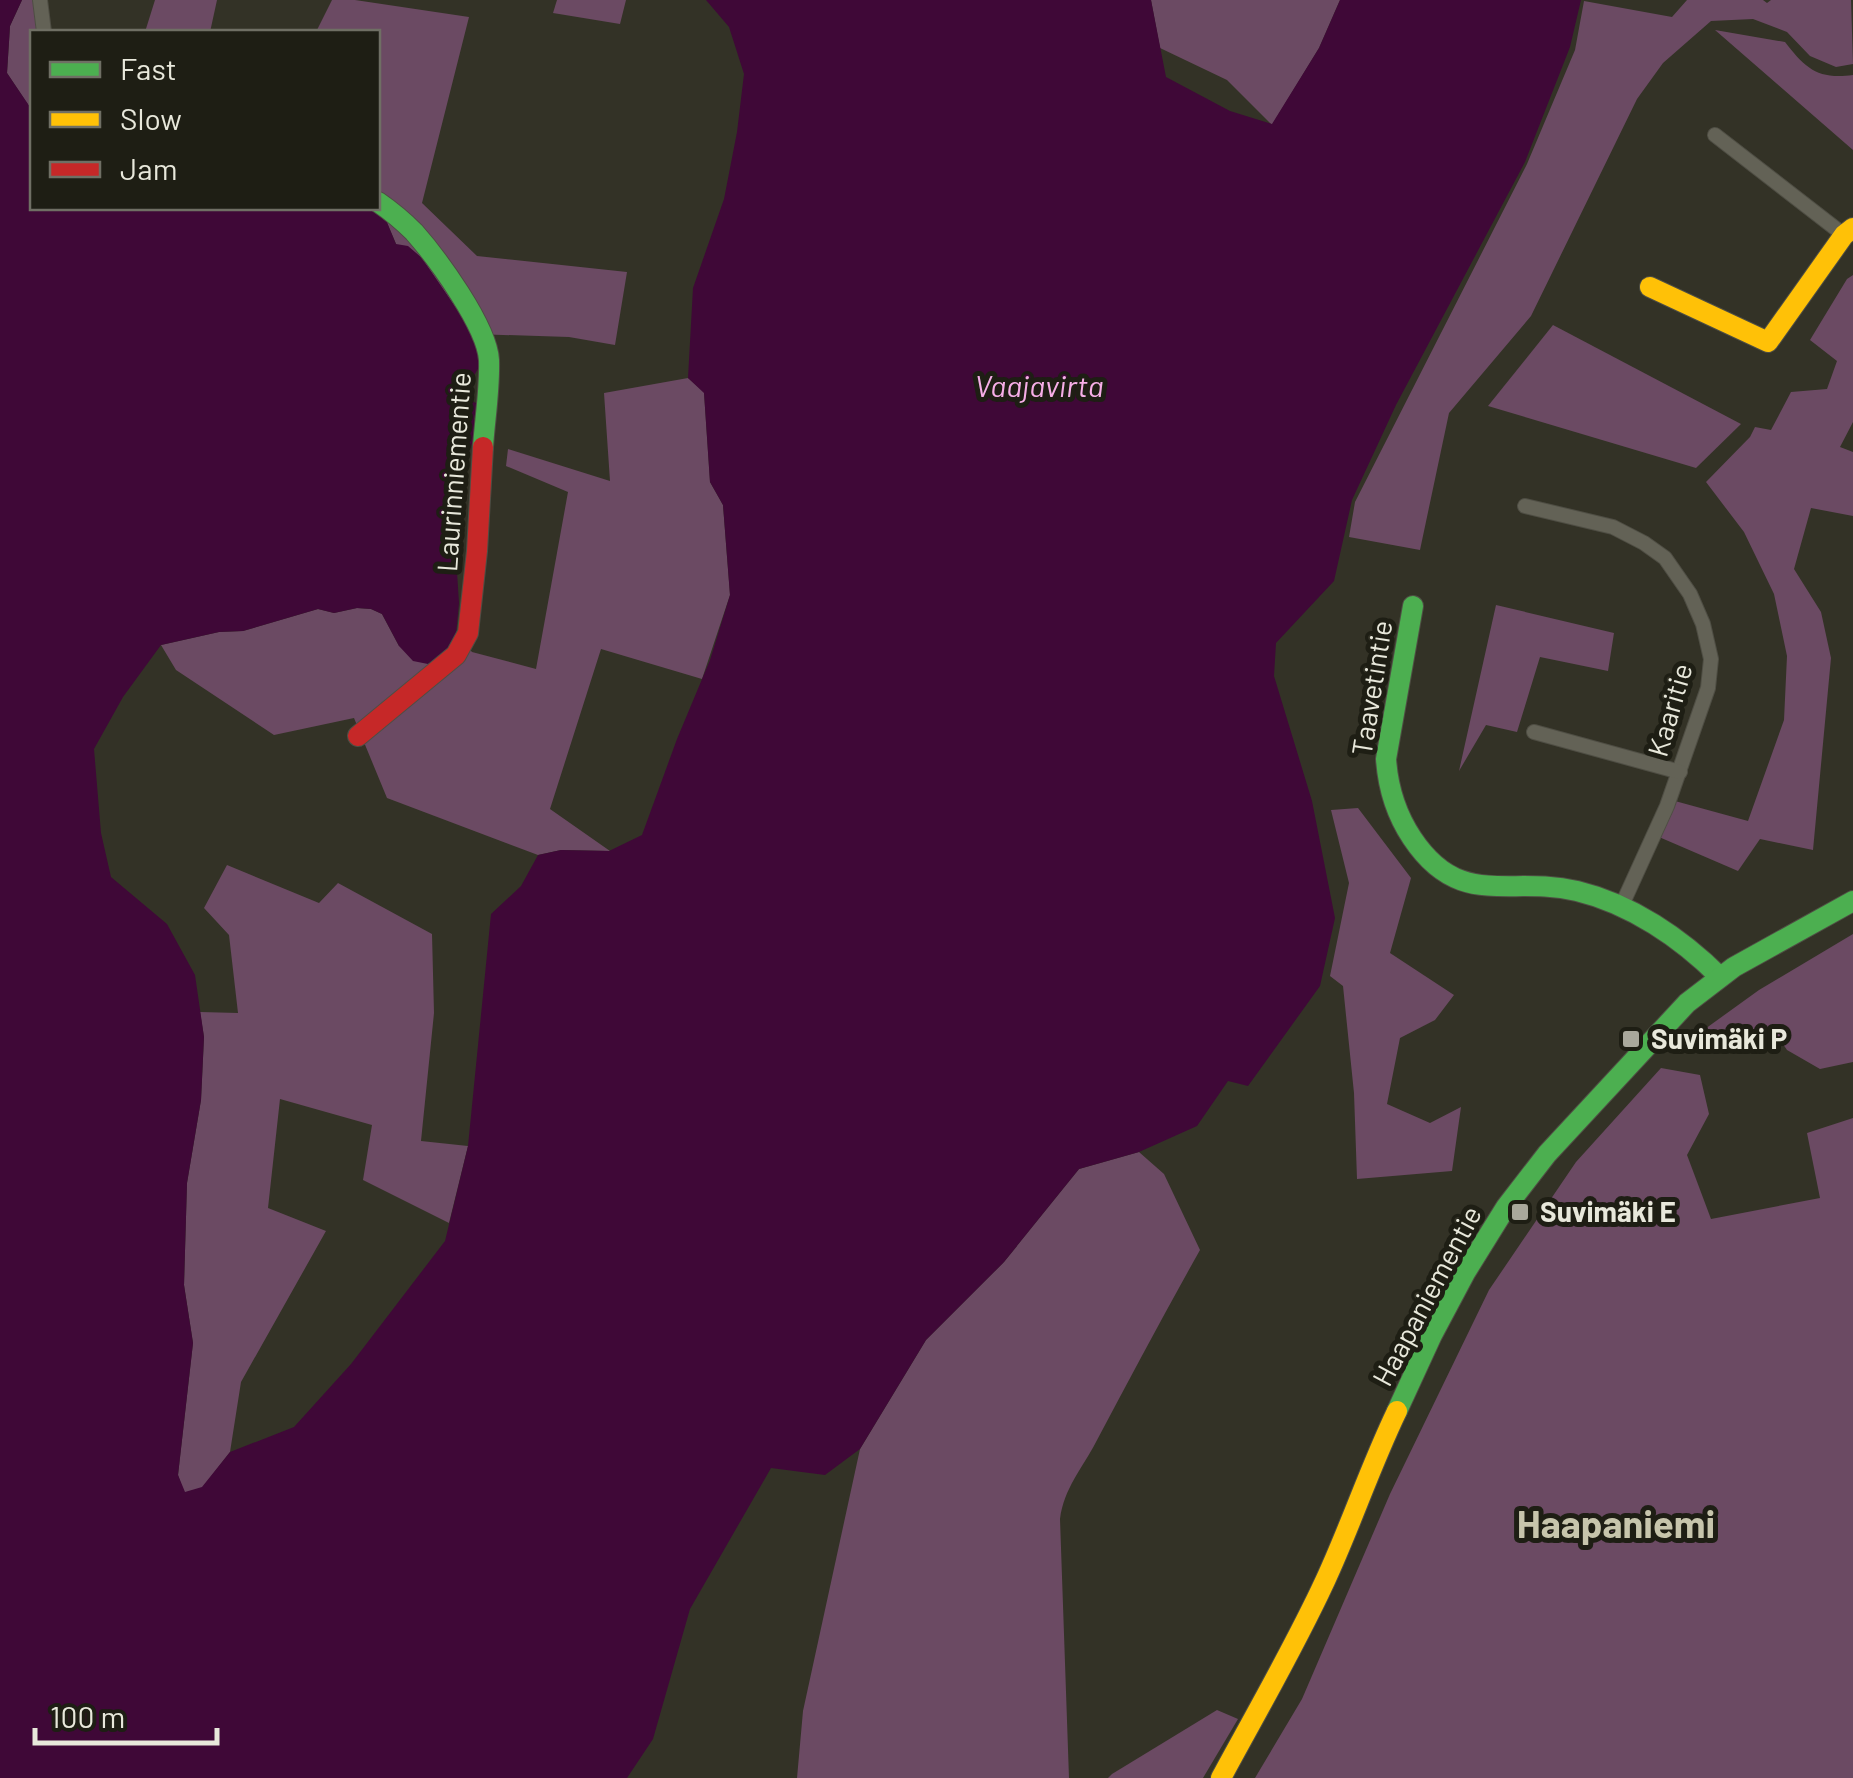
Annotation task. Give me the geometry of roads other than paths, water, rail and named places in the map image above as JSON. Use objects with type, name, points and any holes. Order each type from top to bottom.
[{"type":"street","points":[[40,0],[44,30]]},
{"type":"street","points":[[1650,287],[1768,342],[1849,232],[1715,135]]},
{"type":"street","name":"Laurinniementie","points":[[358,736],[456,654],[468,633],[489,358],[476,321],[423,242],[380,204]]},
{"type":"street","name":"Kaaritie","points":[[1525,506],[1614,527],[1644,543],[1665,558],[1690,594],[1703,624],[1711,659],[1708,688],[1680,772],[1620,907]]},
{"type":"street","name":"Taavetintie","points":[[1413,606],[1386,759],[1387,781],[1393,805],[1426,861],[1444,876],[1474,885],[1542,885],[1578,892],[1620,907],[1681,942],[1720,977]]},
{"type":"street","points":[[1534,732],[1680,772]]},
{"type":"street","name":"Haapaniementie","points":[[1221,1778],[1328,1577],[1374,1459],[1432,1335],[1506,1207],[1546,1154],[1687,1003],[1720,977],[1853,901]]},
{"type":"water","name":"Vaajavirta","points":[[0,0],[22,0],[10,26],[7,73],[30,107],[30,210],[376,210],[383,213],[396,244],[408,246],[422,258],[474,334],[482,362],[472,379],[469,398],[477,404],[474,419],[480,424],[469,451],[455,541],[459,603],[456,634],[445,655],[428,664],[413,661],[399,646],[382,614],[357,608],[334,613],[318,609],[243,631],[219,632],[161,645],[123,697],[94,749],[101,833],[111,877],[167,924],[195,975],[204,1037],[201,1100],[187,1183],[184,1285],[193,1343],[178,1475],[185,1492],[202,1487],[230,1452],[294,1427],[351,1364],[445,1241],[468,1146],[491,914],[521,886],[538,855],[561,850],[609,851],[642,835],[710,660],[730,595],[723,505],[710,482],[704,393],[688,378],[693,288],[724,199],[744,74],[729,27],[706,0],[1151,0],[1166,77],[1230,111],[1272,124],[1319,48],[1340,0],[1581,0],[1570,47],[1525,162],[1396,405],[1352,500],[1334,581],[1276,643],[1274,676],[1312,801],[1335,918],[1320,986],[1248,1086],[1228,1081],[1197,1126],[1139,1152],[1079,1169],[1004,1262],[926,1340],[860,1449],[825,1475],[771,1468],[690,1609],[653,1739],[627,1778],[0,1778]]},
{"type":"place","name":"Suvimäki P","points":[[1631,1039]]},
{"type":"place","name":"Suvimäki E","points":[[1520,1212]]},
{"type":"district","name":"Haapaniemi","points":[[1616,1525]]}]
